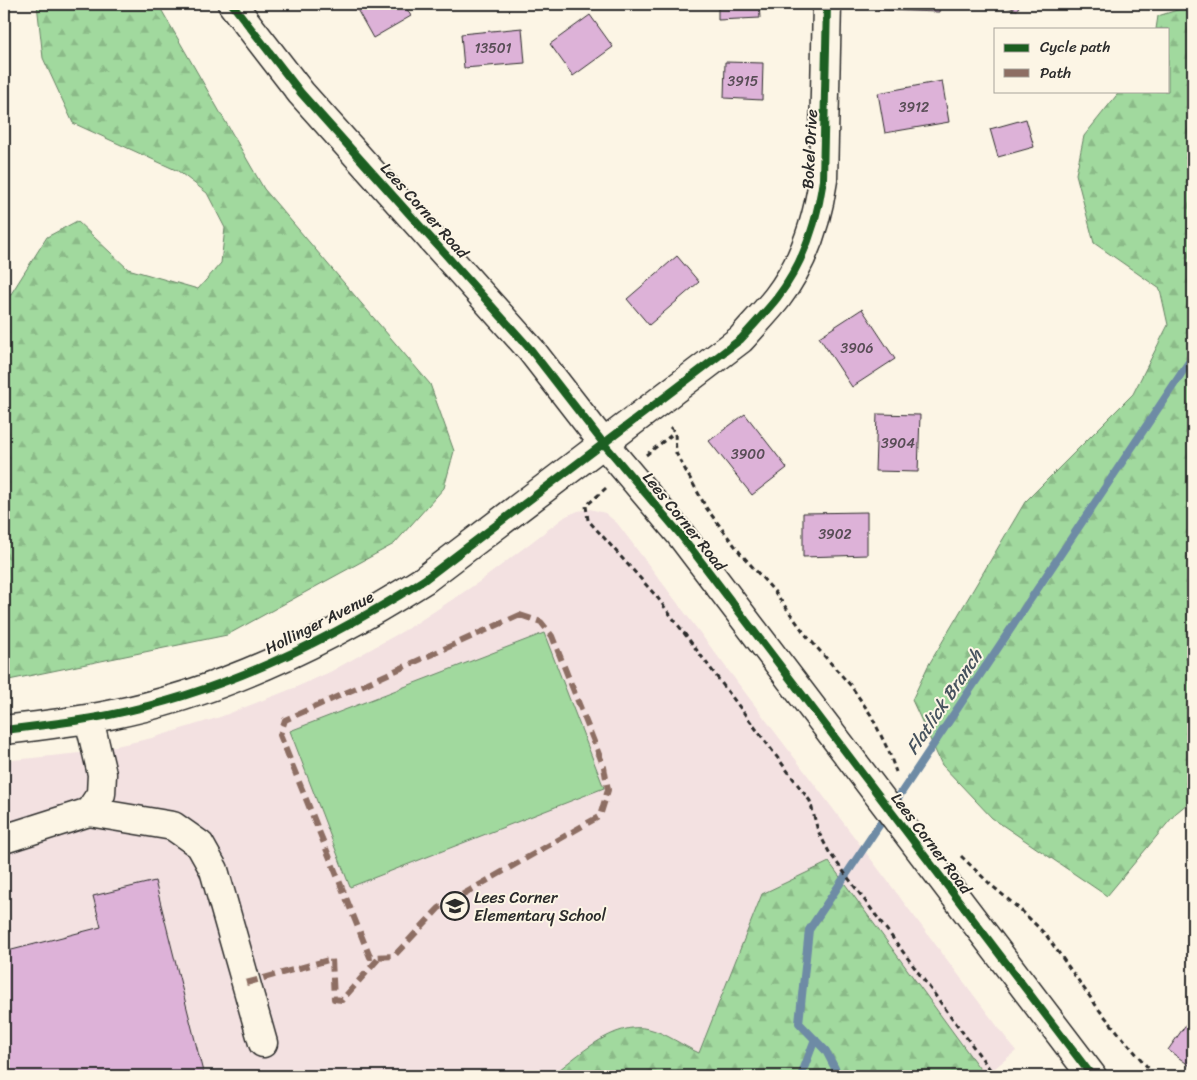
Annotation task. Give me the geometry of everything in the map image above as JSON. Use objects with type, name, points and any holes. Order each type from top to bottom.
[{"type":"street","name":"Lees Corner Road","points":[[232,4],[302,93],[531,350],[604,444],[680,534],[1092,1076]]},
{"type":"street","name":"Bokel Drive","points":[[604,444],[741,338],[777,297],[798,263],[807,243],[820,201],[823,180],[827,4]]},
{"type":"street","name":"Hollinger Avenue","points":[[4,730],[55,725],[89,719],[166,701],[220,683],[299,651],[376,610],[424,580],[604,444]]},
{"type":"street","points":[[89,719],[102,774],[102,794],[89,812]]},
{"type":"street","points":[[4,839],[89,812],[173,826],[200,845],[214,870],[263,1043]]},
{"type":"path","points":[[652,407],[675,432],[676,453],[707,508],[741,554],[774,591],[805,634],[850,686],[871,715],[898,776]]},
{"type":"path","points":[[675,432],[626,470],[586,506],[588,520],[657,597],[810,800],[818,831],[836,862],[995,1076]]},
{"type":"path","points":[[956,852],[1046,935],[1100,1011],[1155,1076]]},
{"type":"shaded area","name":"Lees Corner Elementary School","points":[[590,509],[605,513],[617,523],[1016,1051],[985,1076],[4,1076],[4,761],[89,752],[152,738],[220,717],[294,688],[330,672],[412,626],[479,582],[566,516]]},
{"type":"green space","points":[[37,4],[158,4],[264,189],[430,384],[454,451],[444,488],[394,544],[227,635],[4,681],[4,305],[47,237],[77,221],[128,269],[198,289],[221,263],[225,228],[207,193],[178,171],[73,123],[43,58]]},
{"type":"green space","points":[[1193,5],[1193,799],[1176,813],[1107,896],[992,818],[942,765],[912,700],[928,666],[1025,502],[1133,394],[1168,325],[1160,289],[1094,243],[1076,174],[1084,136],[1119,92],[1170,92],[1170,28],[1156,28],[1158,16]]},
{"type":"green space","points":[[544,633],[604,788],[350,887],[290,731]]},
{"type":"green space","points":[[829,862],[985,1076],[551,1076],[584,1050],[609,1035],[623,1030],[649,1029],[699,1053],[762,894]]},
{"type":"building","points":[[354,4],[404,4],[411,16],[373,38]]},
{"type":"building","points":[[718,4],[759,4],[760,18],[718,20]]},
{"type":"building","points":[[879,4],[940,4],[939,12],[879,10]]},
{"type":"building","points":[[1000,4],[1020,4],[1017,10]]},
{"type":"building","points":[[590,15],[613,47],[573,76],[550,44]]},
{"type":"building","points":[[522,28],[525,63],[464,68],[461,34]]},
{"type":"building","points":[[725,62],[763,63],[762,100],[724,98]]},
{"type":"building","points":[[942,81],[949,122],[885,133],[878,93]]},
{"type":"building","points":[[1026,119],[1034,147],[998,157],[990,129]]},
{"type":"building","points":[[677,256],[699,282],[649,325],[627,299]]},
{"type":"building","points":[[862,309],[895,359],[852,387],[819,337]]},
{"type":"building","points":[[745,414],[787,468],[752,495],[709,441]]},
{"type":"building","points":[[877,414],[920,415],[918,472],[875,471]]},
{"type":"building","points":[[867,512],[867,555],[803,557],[803,513]]},
{"type":"building","points":[[155,881],[204,1076],[4,1076],[4,952],[101,927],[93,896]]},
{"type":"building","points":[[1187,1023],[1193,1027],[1193,1068],[1168,1050]]},
{"type":"waterway","name":"Flatlick Branch","points":[[893,805],[1193,356]]},
{"type":"waterway","name":"Flatlick Branch","points":[[839,1076],[826,1051],[799,1023],[809,930],[886,815]]},
{"type":"waterway","points":[[801,1076],[815,1039]]},
{"type":"marked path","points":[[520,615],[541,622],[552,636],[604,767],[608,790],[600,816],[439,908],[394,956],[370,957],[280,735],[285,720],[520,615]]},
{"type":"marked path","points":[[246,983],[332,959],[334,999],[342,1000],[380,957]]},
{"type":"cycle path","points":[[232,4],[301,93],[531,350],[604,444],[680,534],[1092,1076]]},
{"type":"cycle path","points":[[4,730],[109,715],[192,693],[233,679],[273,662],[350,624],[424,580],[741,339],[773,303],[786,285],[808,242],[813,227],[823,180],[827,4]]},
{"type":"place","name":"Lees Corner Elementary School","points":[[455,906]]}]
